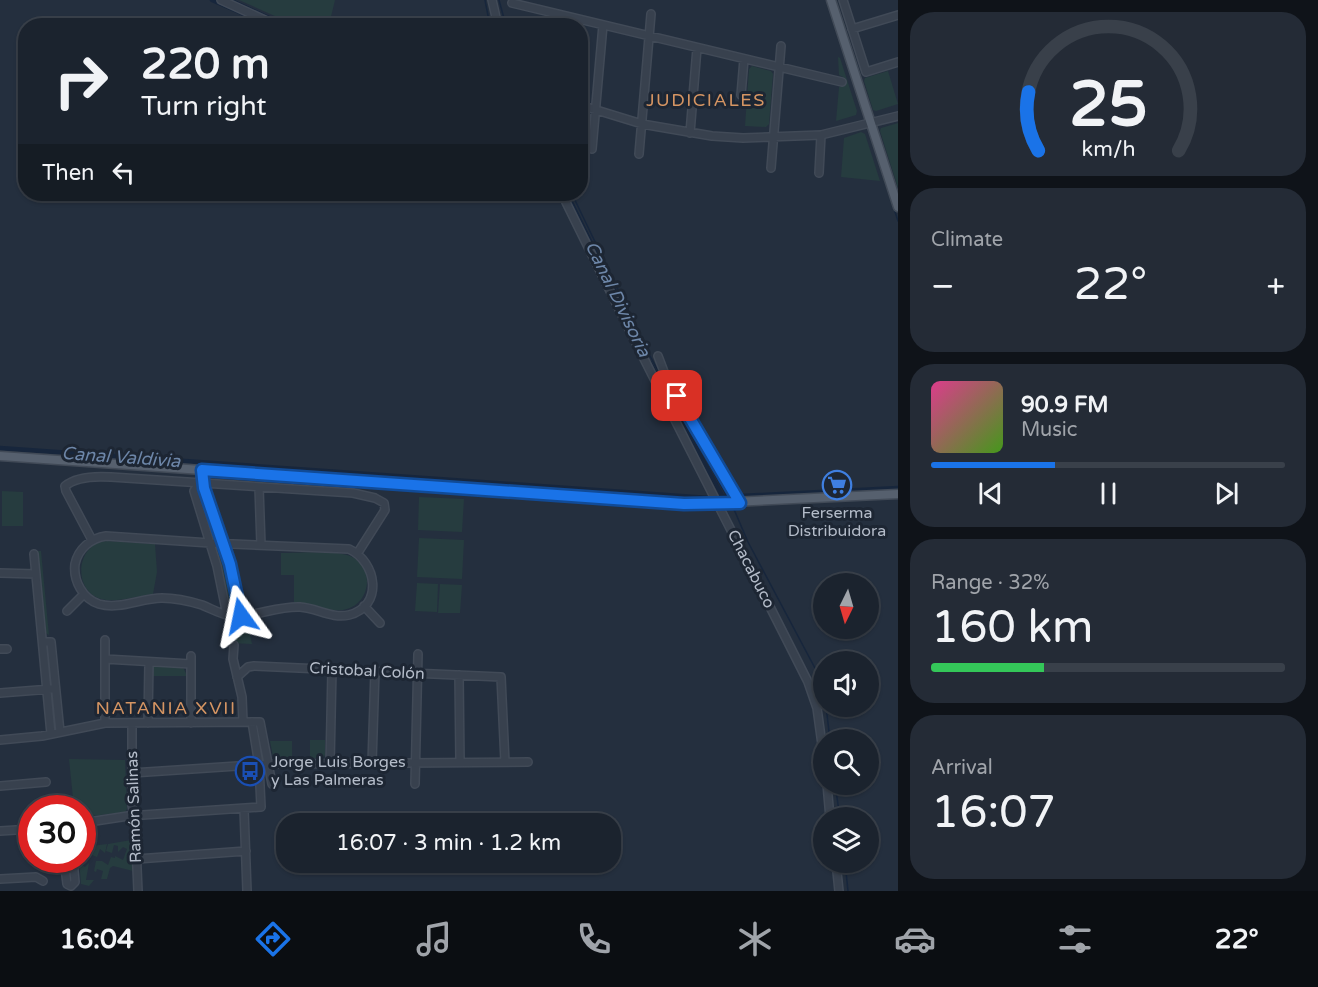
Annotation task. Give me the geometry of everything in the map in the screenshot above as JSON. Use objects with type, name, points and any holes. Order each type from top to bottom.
[{"type":"main road","points":[[831,0],[898,207]]},
{"type":"main road","points":[[0,456],[201,478],[684,504],[719,504],[738,499],[898,494]]},
{"type":"street","points":[[221,0],[260,18]]},
{"type":"street","points":[[492,0],[496,18]]},
{"type":"street","points":[[843,0],[866,72],[898,62]]},
{"type":"street","points":[[512,3],[574,18]]},
{"type":"street","points":[[554,13],[554,18]]},
{"type":"street","points":[[639,154],[651,14]]},
{"type":"street","points":[[852,29],[898,15]]},
{"type":"street","points":[[588,21],[842,82]]},
{"type":"street","points":[[592,149],[603,25]]},
{"type":"street","points":[[771,168],[781,46]]},
{"type":"street","points":[[690,133],[697,48]]},
{"type":"street","points":[[741,95],[744,59]]},
{"type":"street","points":[[588,108],[642,124],[690,133],[744,138],[821,135],[898,116]]},
{"type":"street","points":[[819,173],[821,135]]},
{"type":"street","name":"Chacabuco","points":[[565,201],[813,693],[820,729]]},
{"type":"street","points":[[658,356],[666,377],[738,499]]},
{"type":"street","points":[[92,540],[66,491],[67,484],[85,478],[102,477],[201,478],[259,487],[353,493],[381,500],[386,506],[385,510],[357,554]]},
{"type":"street","points":[[201,478],[194,491],[219,575],[227,615]]},
{"type":"street","points":[[201,478],[230,564],[241,616]]},
{"type":"street","points":[[259,487],[261,546]]},
{"type":"street","points":[[101,537],[210,543],[350,549],[367,563],[372,578],[372,592],[364,606],[352,614],[342,616],[300,608],[241,616],[227,615],[183,600],[159,598],[113,606],[99,604],[84,594],[77,584],[76,562],[82,549],[92,540],[101,537]]},
{"type":"street","points":[[34,554],[51,734]]},
{"type":"street","points":[[0,573],[36,574]]},
{"type":"street","points":[[67,611],[84,594]]},
{"type":"street","points":[[364,606],[380,623]]},
{"type":"street","points":[[105,640],[105,723]]},
{"type":"street","points":[[43,642],[51,642],[60,732]]},
{"type":"street","points":[[234,645],[233,659],[242,697],[243,723]]},
{"type":"street","points":[[415,784],[418,654]]},
{"type":"street","points":[[105,659],[149,662],[191,660],[191,723]]},
{"type":"street","points":[[148,723],[149,662]]},
{"type":"street","name":"Cristobal Colón","points":[[237,677],[252,666],[501,677],[505,762]]},
{"type":"street","points":[[330,764],[332,670]]},
{"type":"street","points":[[372,763],[375,672]]},
{"type":"street","points":[[459,675],[460,762]]},
{"type":"street","points":[[0,693],[56,689]]},
{"type":"street","points":[[96,821],[134,816],[261,807],[259,765],[252,722]]},
{"type":"street","points":[[0,740],[51,734],[105,723],[260,722],[272,784]]},
{"type":"street","name":"Ramón Salinas","points":[[132,723],[138,891]]},
{"type":"street","points":[[132,773],[268,764],[528,762]]},
{"type":"street","points":[[0,786],[46,782]]},
{"type":"street","points":[[244,809],[247,891]]},
{"type":"street","points":[[0,831],[18,829]]},
{"type":"street","points":[[137,859],[246,851]]},
{"type":"street","points":[[66,873],[67,883],[71,886],[75,882],[74,873]]},
{"type":"street","points":[[837,873],[839,891]]},
{"type":"street","points":[[0,879],[36,877],[42,881]]},
{"type":"green space","points":[[239,0],[335,0],[331,18],[279,18]]},
{"type":"green space","points":[[838,57],[857,111],[856,115],[836,121],[839,87],[845,82],[839,75]]},
{"type":"green space","points":[[752,66],[771,71],[773,74],[769,124],[766,127],[745,126],[749,69]]},
{"type":"green space","points":[[888,71],[898,104],[873,110],[865,78]]},
{"type":"green space","points":[[898,123],[898,188],[880,131],[881,128]]},
{"type":"green space","points":[[861,132],[865,134],[880,181],[841,177],[844,138]]},
{"type":"green space","points":[[199,488],[202,490],[215,538],[211,537],[197,492]]},
{"type":"green space","points":[[2,491],[23,492],[23,526],[2,526]]},
{"type":"green space","points":[[419,497],[464,499],[462,532],[418,530]]},
{"type":"green space","points":[[419,538],[464,540],[462,579],[417,577]]},
{"type":"green space","points":[[107,541],[155,544],[157,572],[153,594],[113,600],[101,599],[91,594],[82,577],[84,557],[97,543]]},
{"type":"green space","points":[[216,546],[220,546],[234,605],[232,609],[228,607]]},
{"type":"green space","points":[[37,551],[41,551],[49,635],[46,633]]},
{"type":"green space","points":[[326,552],[350,556],[364,568],[367,576],[364,594],[360,601],[343,610],[294,603],[294,575],[281,575],[281,553]]},
{"type":"green space","points":[[417,583],[438,584],[437,612],[415,611]]},
{"type":"green space","points":[[440,584],[462,585],[460,613],[438,613]]},
{"type":"green space","points":[[226,619],[247,621],[252,644],[231,643]]},
{"type":"green space","points":[[155,665],[178,666],[184,669],[187,676],[152,676],[152,668]]},
{"type":"green space","points":[[310,740],[325,740],[323,758],[310,758]]},
{"type":"green space","points":[[270,741],[292,741],[292,758],[275,758]]},
{"type":"green space","points":[[69,759],[125,760],[127,809],[125,812],[96,815],[96,795],[73,795]]},
{"type":"green space","points":[[131,840],[133,871],[113,866],[110,868],[107,879],[101,879],[103,871],[97,869],[96,872],[96,861],[102,861],[108,865],[111,857],[115,858],[115,856],[123,860],[127,849],[123,847],[118,852],[118,846],[114,845],[112,853],[106,851],[108,844]]},
{"type":"green space","points":[[107,844],[105,853],[100,849],[96,857],[96,845]]},
{"type":"green space","points":[[80,873],[87,873],[86,880],[94,880],[89,886],[81,884]]},
{"type":"waterway","name":"Canal Divisoria","points":[[212,0],[253,18]]},
{"type":"waterway","points":[[233,0],[272,18]]},
{"type":"waterway","points":[[485,0],[488,18]]},
{"type":"waterway","points":[[499,0],[504,18]]},
{"type":"waterway","points":[[876,153],[898,221]]},
{"type":"waterway","name":"Canal Divisoria","points":[[570,201],[634,331]]},
{"type":"waterway","points":[[575,201],[650,356],[727,497]]},
{"type":"waterway","name":"Canal Divisoria","points":[[650,363],[723,497]]},
{"type":"waterway","name":"Canal Valdivia","points":[[0,448],[709,498]]},
{"type":"waterway","name":"Canal Valdivia","points":[[721,497],[898,488]]},
{"type":"waterway","points":[[733,507],[748,542],[813,664]]},
{"type":"waterway","points":[[827,717],[829,729]]},
{"type":"waterway","points":[[837,795],[838,807]]},
{"type":"waterway","points":[[846,873],[848,891]]},
{"type":"place","name":"Ferserma Distribuidora","points":[[837,485]]},
{"type":"place","name":"Jorge Luis Borges y Las Palmeras","points":[[250,771]]},
{"type":"district","name":"JUDICIALES","points":[[706,100]]},
{"type":"district","name":"NATANIA XVII","points":[[166,708]]},
{"type":"route","points":[[241,616],[230,564],[204,488],[202,470],[684,504],[740,503],[677,396]]}]
